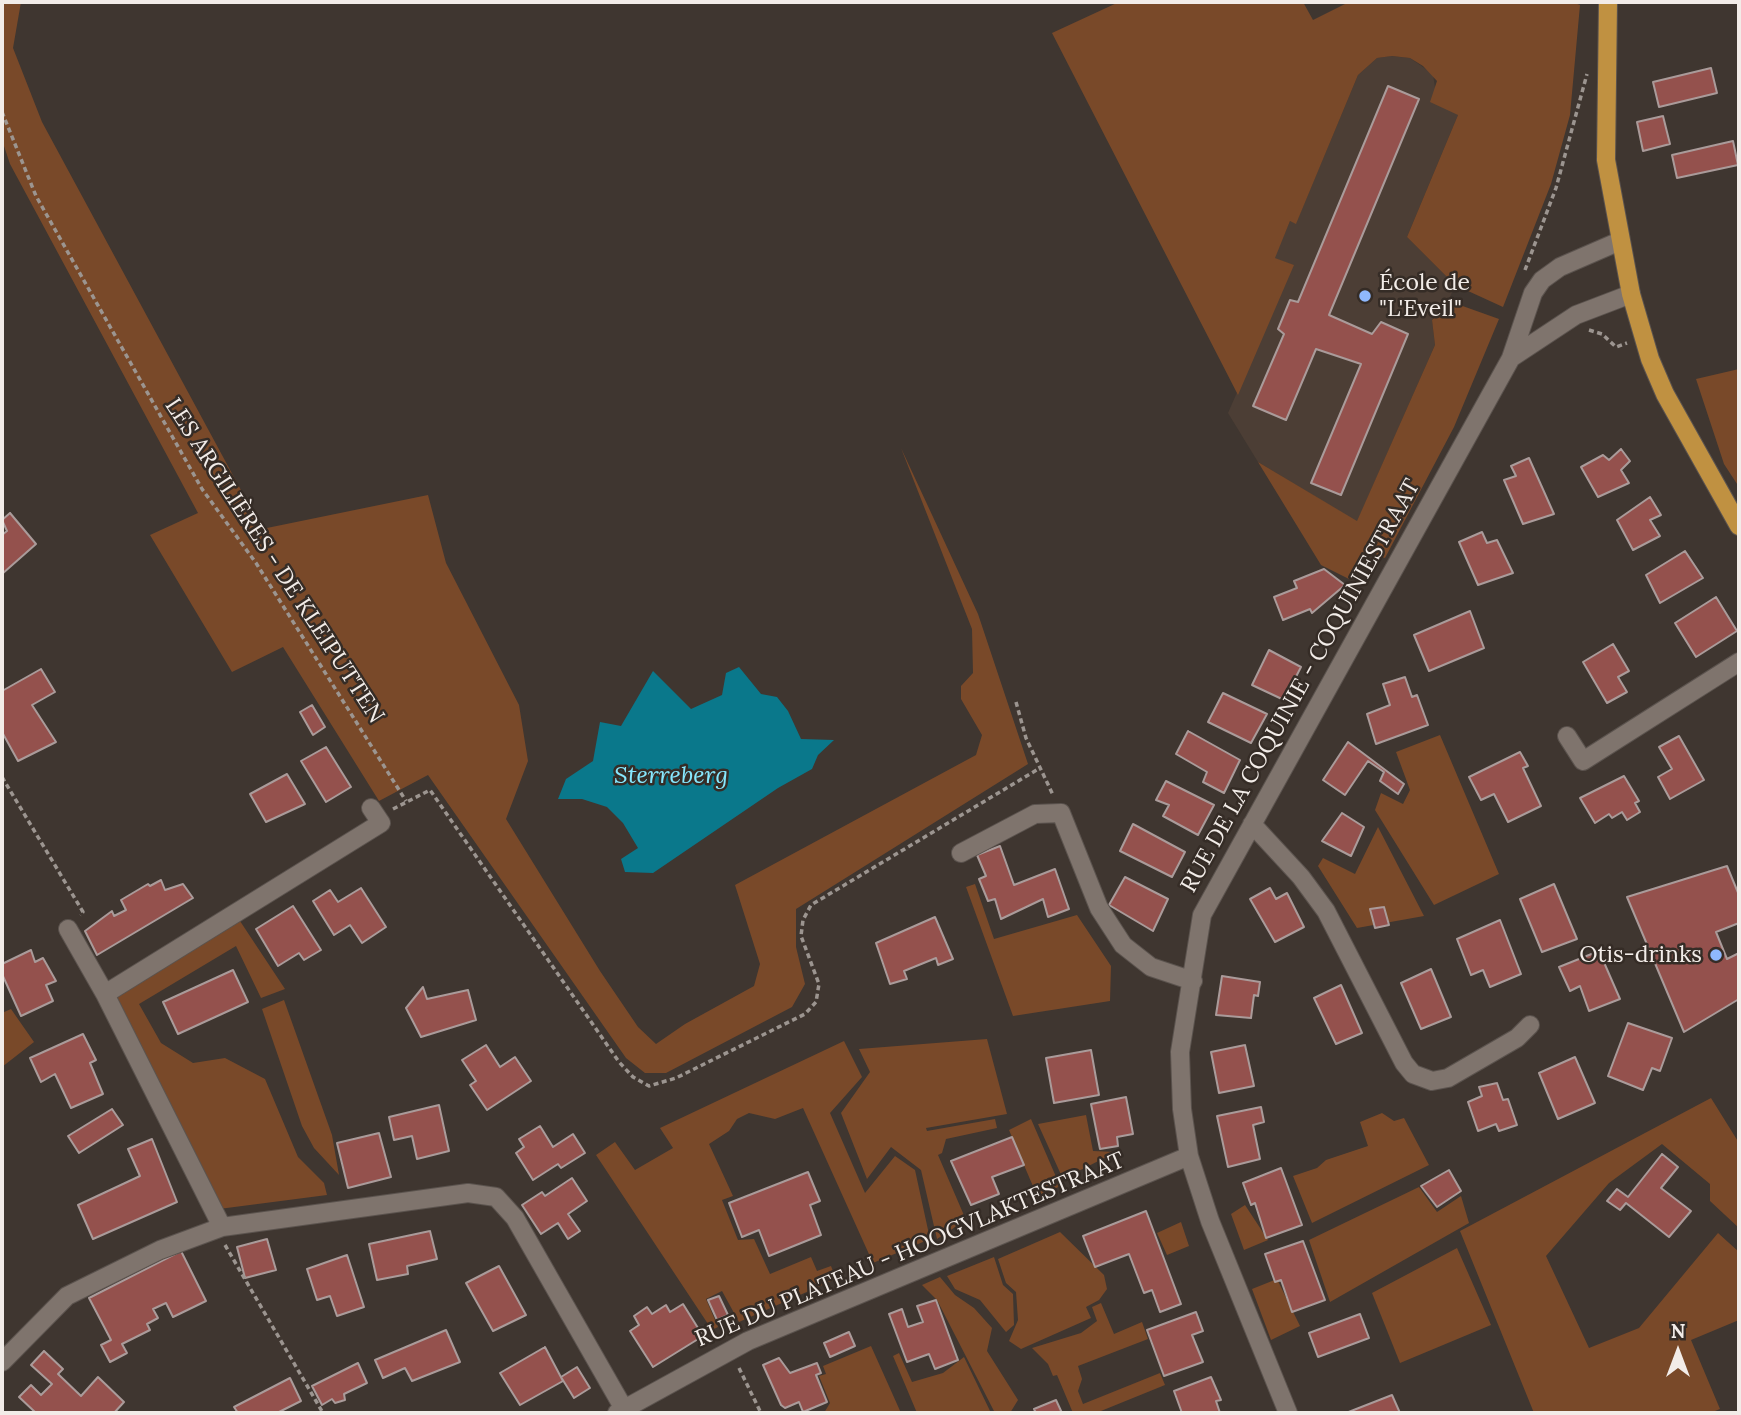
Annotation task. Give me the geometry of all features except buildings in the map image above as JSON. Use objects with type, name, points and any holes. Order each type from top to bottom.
[{"type":"main road","points":[[1608,2],[1606,160],[1631,294],[1650,359],[1665,394],[1739,526]]},
{"type":"street","name":"RUE DE LA COQUINIE - COQUINIESTRAAT","points":[[1288,1413],[1210,1221],[1189,1156],[1182,1109],[1180,1052],[1202,915],[1511,358],[1533,293],[1542,280],[1560,267],[1620,241]]},
{"type":"street","name":"RUE DE LA COQUINIE - COQUINIESTRAAT","points":[[1511,358],[1576,315],[1631,294]]},
{"type":"street","points":[[1567,736],[1583,761],[1739,662]]},
{"type":"street","points":[[105,993],[381,823],[374,813]]},
{"type":"street","points":[[961,853],[1035,814],[1061,813],[1099,908],[1123,945],[1151,967],[1193,981]]},
{"type":"street","points":[[1252,824],[1296,871],[1326,911],[1404,1063],[1413,1074],[1432,1081],[1448,1078],[1517,1038],[1530,1025]]},
{"type":"street","points":[[68,929],[105,993],[222,1227]]},
{"type":"street","name":"RUE DU PLATEAU - HOOGVLAKTESTRAAT","points":[[620,1411],[731,1350],[1189,1156]]},
{"type":"street","points":[[2,1362],[67,1296],[160,1250],[222,1227],[468,1193],[496,1198],[515,1218],[620,1411]]},
{"type":"path","points":[[1520,281],[1556,188],[1586,75],[1606,60]]},
{"type":"path","name":"LES ARGILIÈRES - DE KLEIPUTTEN","points":[[2,112],[36,196],[202,489],[256,564],[406,801]]},
{"type":"path","points":[[1016,702],[1026,738],[1061,813]]},
{"type":"path","points":[[374,813],[430,790],[619,1062],[633,1077],[649,1086],[676,1078],[805,1014],[816,1002],[819,984],[801,936],[803,920],[811,905],[1041,768]]},
{"type":"path","points":[[2,777],[83,912],[68,929]]},
{"type":"path","points":[[222,1227],[224,1242],[323,1413]]},
{"type":"path","points":[[731,1350],[761,1413]]},
{"type":"shaded area","points":[[2,2],[21,2],[13,48],[42,122],[262,529],[428,495],[446,563],[519,705],[528,761],[506,819],[600,971],[638,1027],[656,1044],[685,1024],[754,986],[760,964],[735,885],[976,755],[982,735],[961,699],[961,686],[973,673],[972,629],[901,448],[978,614],[1028,764],[796,909],[796,947],[805,984],[792,1007],[666,1073],[645,1073],[626,1058],[428,775],[379,801],[283,647],[232,672],[150,535],[198,513],[10,164],[2,140]]},
{"type":"shaded area","points":[[1119,2],[1303,2],[1313,20],[1349,2],[1572,2],[1580,5],[1570,115],[1551,184],[1503,307],[1455,285],[1407,237],[1458,115],[1430,102],[1437,81],[1423,66],[1410,58],[1377,58],[1358,75],[1296,224],[1290,221],[1275,258],[1294,265],[1238,395],[1052,33]]},
{"type":"shaded area","name":"École de \"L'Eveil\"","points":[[1377,58],[1410,58],[1433,74],[1435,88],[1458,115],[1407,237],[1455,285],[1446,307],[1432,320],[1435,345],[1357,522],[1258,462],[1228,413],[1293,265],[1274,258],[1290,221],[1296,223],[1358,75]]},
{"type":"shaded area","points":[[1457,304],[1499,319],[1454,427],[1385,558],[1370,553],[1349,579],[1321,565],[1258,462],[1357,521],[1435,345],[1432,320],[1446,307]]},
{"type":"shaded area","points":[[1739,369],[1739,487],[1724,464],[1696,379]]},
{"type":"shaded area","points":[[1440,735],[1499,874],[1434,905],[1375,810],[1381,793],[1403,804],[1410,790],[1396,752]]},
{"type":"shaded area","points":[[1378,827],[1424,916],[1357,928],[1318,866],[1323,858],[1355,874]]},
{"type":"shaded area","points":[[975,884],[994,939],[1077,915],[1111,966],[1110,1001],[1013,1016],[966,887]]},
{"type":"shaded area","points":[[238,918],[285,989],[261,998],[236,946],[139,1004],[161,1043],[193,1063],[225,1058],[265,1079],[298,1157],[324,1183],[327,1195],[219,1209],[114,994]]},
{"type":"shaded area","points":[[284,1000],[332,1135],[339,1175],[314,1148],[302,1126],[262,1009]]},
{"type":"shaded area","points":[[11,1009],[34,1042],[2,1067],[2,1013]]},
{"type":"shaded area","points":[[987,1039],[1007,1114],[926,1128],[927,1131],[995,1119],[997,1128],[946,1139],[942,1153],[938,1155],[966,1220],[937,1239],[921,1170],[891,1147],[867,1179],[841,1113],[870,1072],[859,1049]]},
{"type":"shaded area","points":[[844,1041],[862,1077],[830,1113],[865,1193],[895,1156],[915,1170],[930,1239],[873,1263],[803,1108],[775,1119],[749,1113],[737,1119],[729,1131],[709,1144],[733,1196],[722,1200],[738,1240],[754,1239],[770,1274],[811,1257],[817,1271],[831,1266],[836,1279],[739,1322],[722,1291],[706,1299],[718,1327],[712,1330],[596,1155],[615,1142],[635,1170],[673,1148],[660,1128]]},
{"type":"shaded area","points":[[1711,1098],[1739,1143],[1739,1228],[1710,1201],[1710,1184],[1662,1144],[1609,1183],[1546,1256],[1589,1348],[1639,1328],[1718,1233],[1739,1252],[1739,1320],[1691,1340],[1720,1409],[1710,1413],[1534,1413],[1460,1231]]},
{"type":"shaded area","points":[[1382,1113],[1394,1121],[1404,1118],[1429,1165],[1312,1223],[1293,1176],[1317,1168],[1326,1160],[1368,1146],[1360,1122]]},
{"type":"shaded area","points":[[1086,1115],[1093,1151],[1116,1152],[1063,1179],[1038,1124]]},
{"type":"shaded area","points":[[1031,1119],[1060,1186],[1038,1198],[1009,1130]]},
{"type":"shaded area","points":[[1419,1187],[1437,1212],[1461,1196],[1469,1223],[1330,1302],[1309,1240]]},
{"type":"shaded area","points":[[1245,1205],[1268,1240],[1244,1250],[1231,1214]]},
{"type":"shaded area","points":[[1181,1222],[1189,1246],[1167,1255],[1157,1233]]},
{"type":"shaded area","points":[[1060,1232],[1104,1275],[1107,1289],[1099,1300],[1086,1307],[1091,1318],[1021,1349],[1009,1341],[1018,1320],[1016,1292],[1006,1283],[998,1259]]},
{"type":"shaded area","points":[[1457,1248],[1491,1325],[1400,1363],[1372,1293]]},
{"type":"shaded area","points":[[994,1257],[1003,1285],[1013,1294],[1014,1325],[1006,1332],[980,1300],[955,1289],[947,1276]]},
{"type":"shaded area","points":[[940,1277],[955,1295],[974,1308],[992,1328],[987,1351],[1018,1400],[1010,1413],[995,1413],[937,1300],[922,1285]]},
{"type":"shaded area","points":[[1277,1279],[1300,1326],[1271,1340],[1252,1289]]},
{"type":"shaded area","points":[[1101,1303],[1114,1334],[1142,1322],[1148,1339],[1078,1366],[1082,1379],[1078,1391],[1083,1404],[1160,1373],[1165,1385],[1096,1413],[1073,1413],[1057,1375],[1053,1376],[1048,1364],[1032,1348],[1081,1333],[1097,1321],[1092,1307]]},
{"type":"shaded area","points":[[871,1346],[901,1413],[824,1413],[830,1403],[819,1376],[826,1374],[823,1366]]},
{"type":"shaded area","points":[[899,1353],[912,1382],[943,1373],[964,1357],[991,1413],[917,1413],[893,1356]]},
{"type":"water","name":"Sterreberg","points":[[739,667],[761,694],[777,697],[788,711],[801,739],[834,740],[818,755],[812,769],[778,788],[653,873],[625,872],[621,859],[638,848],[623,823],[607,807],[582,799],[558,799],[566,779],[593,761],[600,722],[621,726],[653,671],[691,709],[722,695],[726,673]]},
{"type":"place","name":"École de \"L'Eveil\"","points":[[1365,296]]},
{"type":"place","name":"Otis-drinks","points":[[1716,955]]}]
